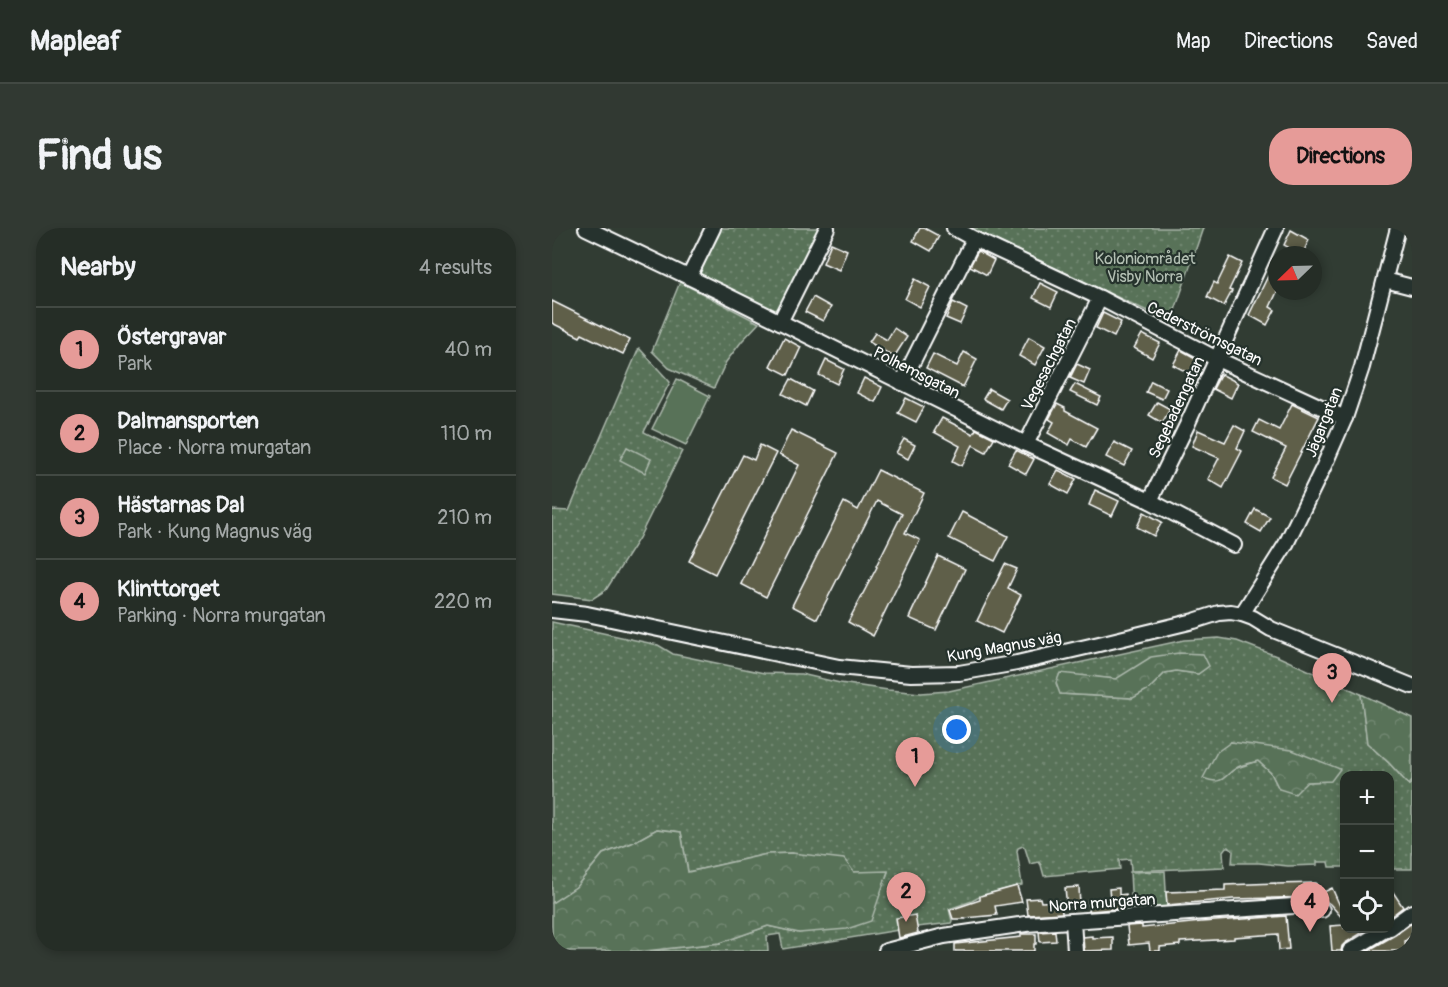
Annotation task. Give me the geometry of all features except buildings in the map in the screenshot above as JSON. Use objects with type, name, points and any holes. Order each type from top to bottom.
[{"type":"street","name":"Polhemsgatan","points":[[586,228],[1026,444],[1150,501],[1234,545]]},
{"type":"street","points":[[689,277],[713,228]]},
{"type":"street","points":[[780,322],[827,228]]},
{"type":"street","name":"Cederströmsgatan","points":[[954,228],[1100,298],[1217,359],[1345,418]]},
{"type":"street","name":"Segebadengatan","points":[[1150,501],[1276,228]]},
{"type":"street","name":"Jägargatan","points":[[1242,614],[1287,544],[1345,418],[1362,367],[1398,228]]},
{"type":"street","points":[[902,383],[974,239]]},
{"type":"street","points":[[1385,280],[1412,287]]},
{"type":"street","name":"Vegesachgatan","points":[[1026,444],[1100,298]]},
{"type":"street","name":"Kung Magnus väg","points":[[552,610],[597,616],[839,667],[911,674],[959,673],[1017,663],[1219,613],[1231,612],[1253,618],[1271,629],[1412,686]]},
{"type":"street","name":"Norra murgatan","points":[[886,951],[918,947],[944,936],[1026,924],[1294,906],[1318,906],[1322,910]]},
{"type":"street","points":[[1394,925],[1412,912]]},
{"type":"street","points":[[1073,921],[1076,951]]},
{"type":"street","points":[[1350,951],[1381,933]]},
{"type":"green space","points":[[718,228],[819,228],[777,313],[697,274]]},
{"type":"green space","name":"Koloniområdet Visby Norra","points":[[969,228],[1203,228],[1171,322]]},
{"type":"green space","points":[[680,282],[759,323],[726,362],[714,388],[669,368],[652,351]]},
{"type":"green space","points":[[639,348],[670,382],[644,432],[682,451],[639,538],[606,590],[592,599],[552,594],[552,510],[569,511]]},
{"type":"green space","points":[[677,379],[710,396],[686,445],[652,429]]},
{"type":"green space","points":[[627,447],[651,459],[645,473],[620,460]]},
{"type":"green space","points":[[552,622],[658,645],[673,654],[764,673],[801,674],[840,683],[921,693],[949,691],[1184,640],[1219,638],[1237,641],[1361,694],[1367,743],[1409,785],[1412,781],[1412,869],[1394,869],[1394,771],[1340,771],[1340,867],[1329,867],[1328,862],[1317,862],[1317,865],[1288,866],[1232,863],[1233,851],[1226,847],[1223,851],[1224,867],[1131,871],[1130,859],[1119,860],[1120,869],[1044,876],[1039,862],[1030,864],[1023,846],[1017,851],[1022,885],[983,895],[949,909],[951,923],[783,949],[780,934],[767,936],[768,951],[645,951],[720,943],[768,926],[799,933],[880,893],[888,872],[854,872],[792,853],[767,854],[688,872],[681,832],[657,829],[632,843],[603,854],[576,887],[552,903]],"holes":[[[1209,666],[1198,674],[1176,671],[1165,673],[1149,689],[1132,698],[1060,694],[1096,677],[1116,679]],[[1231,742],[1331,781],[1307,782],[1279,789],[1271,773],[1258,761],[1237,768]]]},
{"type":"green space","points":[[1179,653],[1203,654],[1209,666],[1198,674],[1176,671],[1165,673],[1149,689],[1133,698],[1060,694],[1056,683],[1060,673],[1116,679],[1151,657]]},
{"type":"green space","points":[[1361,694],[1412,718],[1412,781],[1409,785],[1367,743]]},
{"type":"green space","points":[[1231,742],[1292,750],[1340,769],[1331,781],[1307,782],[1295,794],[1279,789],[1271,773],[1258,761],[1238,767],[1220,780],[1203,778],[1217,752]]},
{"type":"green space","points":[[657,829],[681,832],[688,872],[767,854],[792,853],[844,859],[854,872],[888,871],[871,921],[847,929],[799,933],[768,926],[720,943],[645,951],[552,951],[552,903],[576,887],[603,854],[632,843]]},
{"type":"green space","points":[[1165,871],[1167,908],[1132,910],[1130,872]]},
{"type":"place","name":"Hästarnas Dal","points":[[1332,703]]},
{"type":"place","name":"Östergravar","points":[[915,787]]},
{"type":"place","name":"Dalmansporten","points":[[906,922]]},
{"type":"place","name":"Klinttorget","points":[[1310,932]]}]
